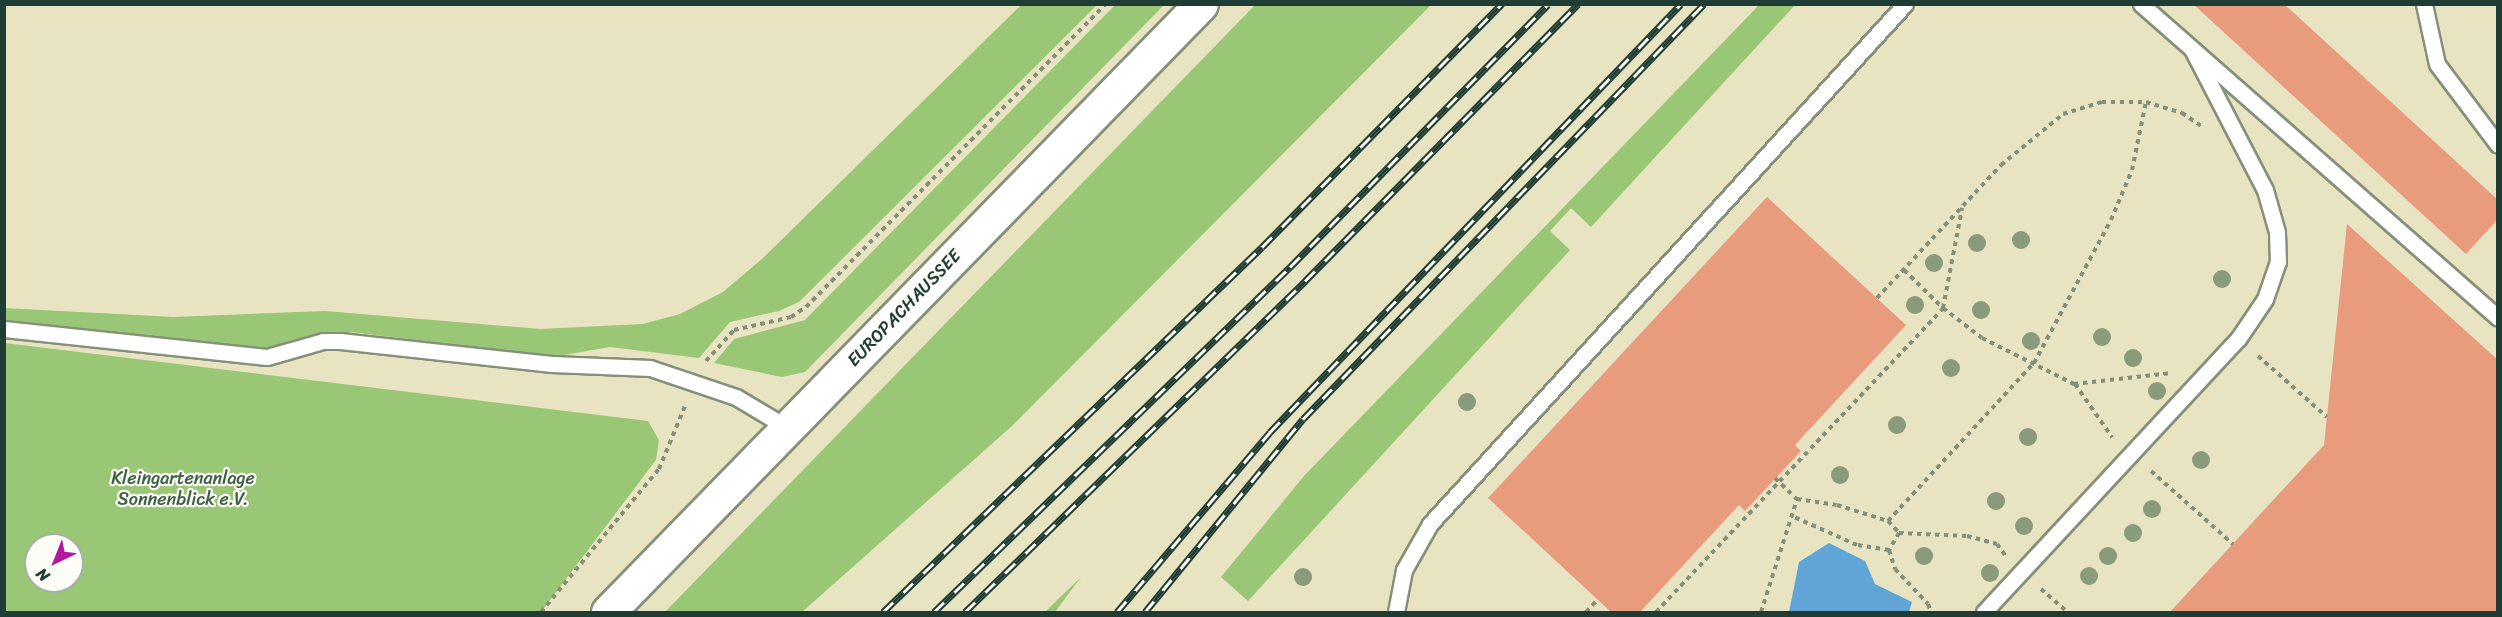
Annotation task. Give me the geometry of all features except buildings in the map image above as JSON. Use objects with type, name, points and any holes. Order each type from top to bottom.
[{"type":"main road","name":"EUROPACHAUSSEE","points":[[608,612],[1201,4]]},
{"type":"lane","points":[[1396,612],[1404,570],[1430,524],[1905,4]]},
{"type":"lane","points":[[2141,4],[2498,318]]},
{"type":"lane","points":[[2424,4],[2437,64],[2498,146]]},
{"type":"lane","points":[[1984,612],[2238,339],[2265,299],[2278,262],[2277,232],[2265,190],[2192,49]]},
{"type":"lane","points":[[4,329],[267,357],[323,341],[340,341],[552,364],[638,367],[696,381],[736,396],[788,428]]},
{"type":"path","points":[[541,612],[659,469],[707,360],[734,330],[791,317],[806,307],[1106,4]]},
{"type":"path","points":[[1877,298],[2001,165],[2064,114],[2102,102],[2146,102],[2182,113],[2211,133]]},
{"type":"path","points":[[1888,520],[2034,363],[2115,210],[2132,170],[2146,102]]},
{"type":"path","points":[[1656,612],[1943,308],[1962,207]]},
{"type":"path","points":[[1904,270],[1943,308],[1982,338],[2074,384],[2092,404],[2118,448],[2122,444],[2233,544]]},
{"type":"path","points":[[2238,339],[2327,417]]},
{"type":"path","points":[[2074,384],[2147,379],[2180,370]]},
{"type":"path","points":[[1775,478],[1797,499],[1837,505],[1888,520],[1899,533],[1967,536],[1997,544],[2012,564]]},
{"type":"path","points":[[1761,612],[1797,499]]},
{"type":"path","points":[[1792,516],[1857,545],[1889,550]]},
{"type":"path","points":[[1899,533],[1889,550],[1895,569],[1928,604],[1931,612]]},
{"type":"path","points":[[1587,612],[1597,600]]},
{"type":"green space","points":[[1256,4],[1431,5],[1012,426],[802,612],[665,612]]},
{"type":"green space","points":[[1760,4],[1795,5],[1591,227],[1571,208],[1550,231],[1570,250],[1248,601],[1221,577],[1304,476]]},
{"type":"green space","points":[[1021,5],[1097,5],[799,302],[779,311],[730,322],[699,358],[610,347],[558,356],[533,355],[352,332],[270,350],[5,321],[5,308],[173,317],[325,311],[540,329],[643,324],[680,314],[723,292],[763,258]]},
{"type":"green space","points":[[1115,5],[1164,5],[805,372],[782,377],[714,363],[734,339],[805,320]]},
{"type":"green space","name":"Kleingartenanlage Sonnenblick e.V.","points":[[5,343],[648,421],[659,440],[656,460],[541,612],[5,612]]},
{"type":"green space","points":[[1081,577],[1055,612],[1045,612]]},
{"type":"water","points":[[1829,543],[1865,561],[1875,584],[1912,602],[1909,612],[1789,612],[1799,562]]},
{"type":"railway","points":[[883,612],[1262,247],[1502,4]]},
{"type":"railway","points":[[934,612],[1290,267],[1548,4]]},
{"type":"railway","points":[[965,612],[1305,281],[1578,4]]},
{"type":"railway","points":[[1117,612],[1270,432],[1681,4]]},
{"type":"railway","points":[[1145,612],[1303,419],[1704,4]]}]
